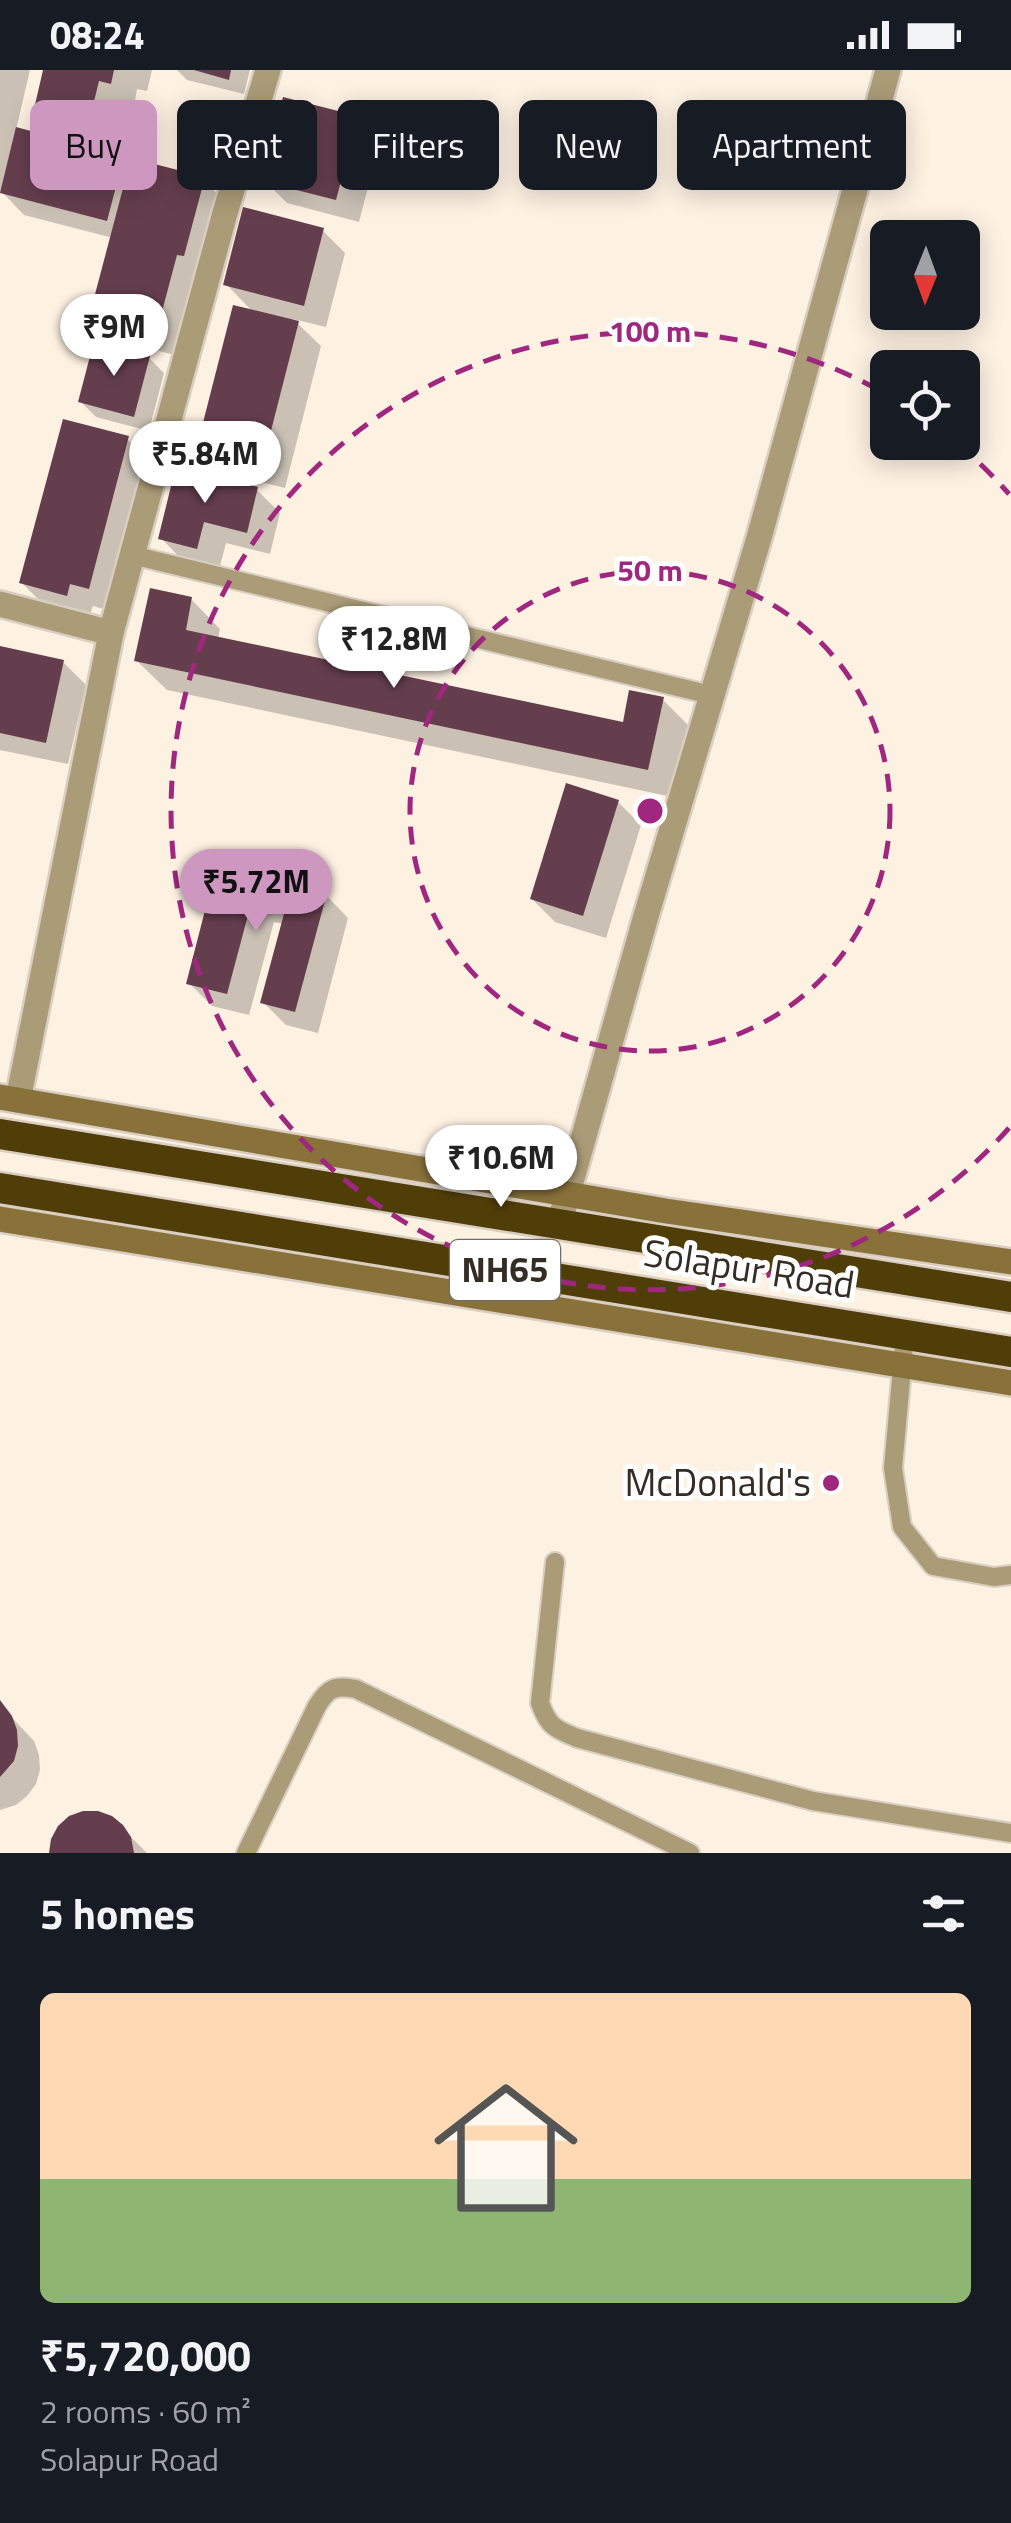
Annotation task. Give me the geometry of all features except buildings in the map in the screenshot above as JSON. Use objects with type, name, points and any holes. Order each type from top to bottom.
[{"type":"highway","name":"Solapur Road","points":[[0,1134],[1011,1296]]},
{"type":"highway","name":"Solapur Road","points":[[0,1188],[1011,1352]]},
{"type":"street","points":[[268,70],[225,213],[111,633],[9,1098],[685,1214],[1011,1262]]},
{"type":"street","points":[[559,1224],[764,519],[888,70]]},
{"type":"street","points":[[0,604],[111,633]]},
{"type":"street","points":[[0,1219],[1011,1383]]},
{"type":"lane","points":[[132,555],[711,695]]},
{"type":"lane","points":[[905,1334],[893,1468],[902,1526],[934,1566],[994,1577],[1011,1575]]},
{"type":"lane","points":[[555,1562],[540,1703],[546,1720],[557,1730],[814,1801],[1011,1833]]},
{"type":"lane","points":[[246,1853],[317,1706],[326,1690],[339,1686],[356,1689],[690,1853]]},
{"type":"place","name":"McDonald's","points":[[831,1483]]}]
